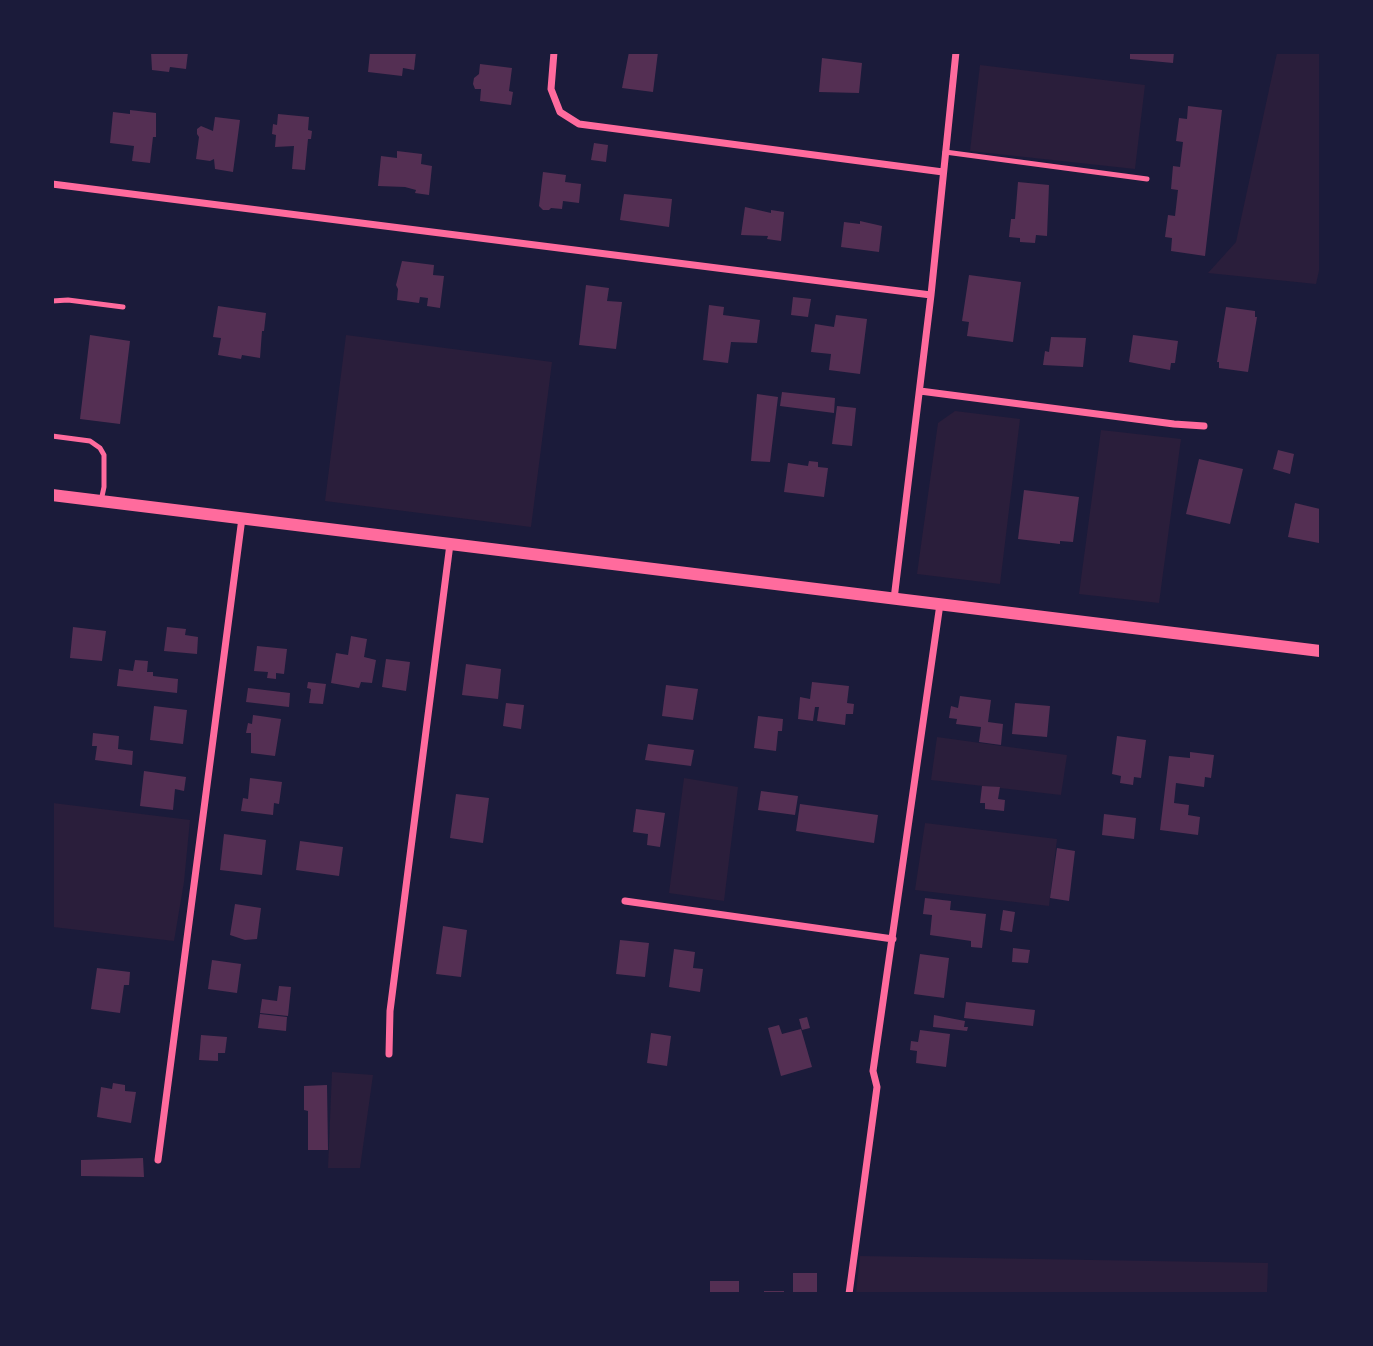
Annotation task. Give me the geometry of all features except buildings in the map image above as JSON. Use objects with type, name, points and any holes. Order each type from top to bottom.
[{"type":"street","points":[[554,52],[551,89],[560,112],[579,124],[943,172]]},
{"type":"street","points":[[894,599],[931,296],[956,52]]},
{"type":"street","points":[[52,184],[931,296]]},
{"type":"street","points":[[920,391],[1204,426]]},
{"type":"street","points":[[52,495],[1321,651]]},
{"type":"street","points":[[158,1160],[242,518]]},
{"type":"street","points":[[389,1054],[390,1010],[450,544]]},
{"type":"street","points":[[849,1293],[877,1087],[873,1071],[940,604]]},
{"type":"street","points":[[625,901],[893,939]]},
{"type":"lane","points":[[945,152],[1147,179]]},
{"type":"lane","points":[[52,301],[68,300],[123,307]]},
{"type":"lane","points":[[52,436],[90,441],[100,448],[104,454],[102,501]]},
{"type":"shaded area","points":[[1277,53],[1320,53],[1320,266],[1316,284],[1208,273],[1236,242]]},
{"type":"shaded area","points":[[980,65],[1145,85],[1135,169],[970,151]]},
{"type":"shaded area","points":[[346,335],[552,362],[531,527],[325,501]]},
{"type":"shaded area","points":[[955,411],[1020,419],[1000,584],[917,574],[938,423]]},
{"type":"shaded area","points":[[1101,430],[1181,439],[1159,603],[1079,594]]},
{"type":"shaded area","points":[[937,737],[1067,755],[1061,795],[931,780]]},
{"type":"shaded area","points":[[684,778],[738,787],[724,901],[669,893]]},
{"type":"shaded area","points":[[53,803],[190,820],[184,882],[174,941],[53,927]]},
{"type":"shaded area","points":[[925,823],[1057,839],[1049,906],[915,890]]},
{"type":"shaded area","points":[[332,1072],[373,1075],[360,1168],[328,1168]]},
{"type":"shaded area","points":[[860,1256],[1268,1263],[1267,1293],[856,1293]]}]
